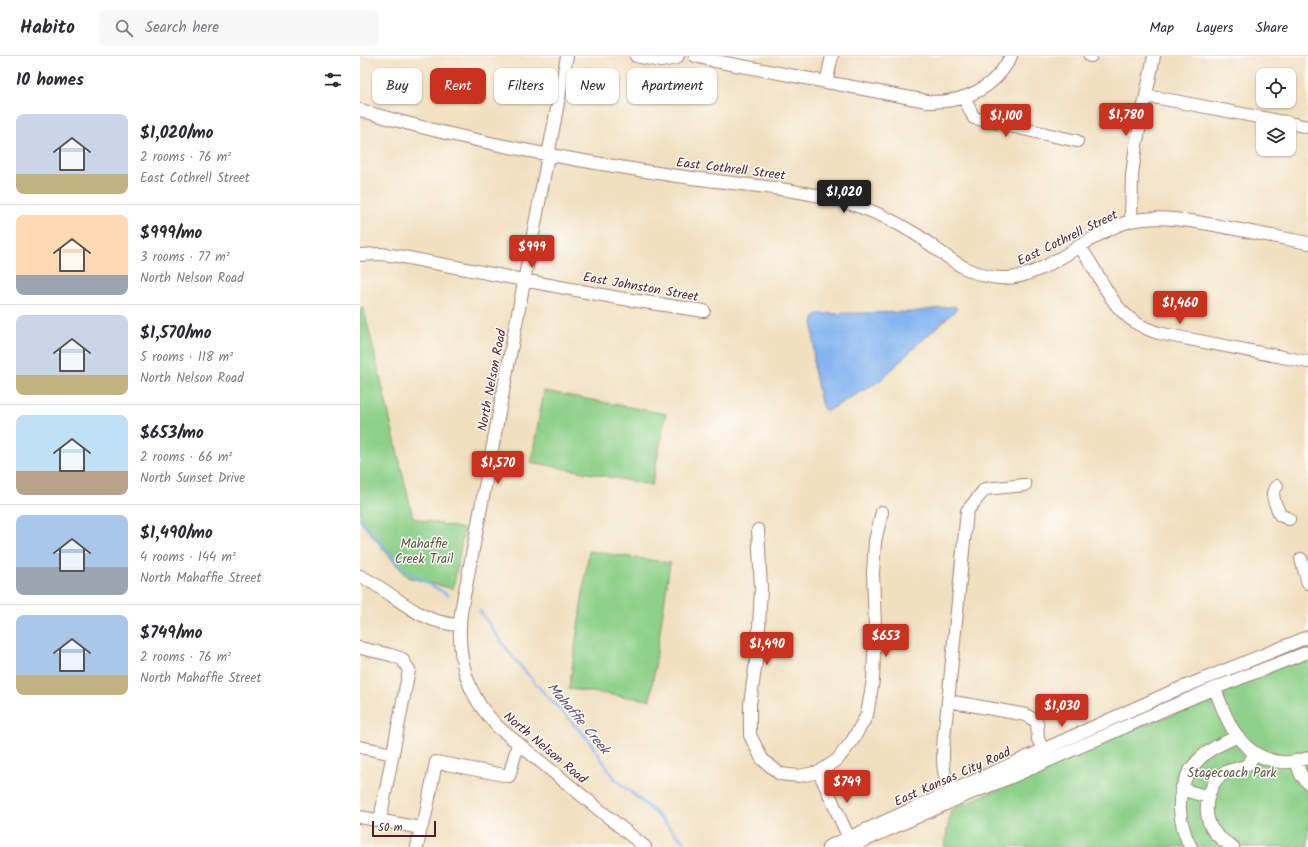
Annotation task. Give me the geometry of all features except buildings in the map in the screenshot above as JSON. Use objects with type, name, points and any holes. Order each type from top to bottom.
[{"type":"street","name":"North Nelson Road","points":[[567,56],[467,581],[460,625],[462,659],[472,690],[481,706],[498,727],[645,847]]},
{"type":"street","points":[[636,56],[661,61],[676,58],[678,56]]},
{"type":"street","points":[[695,56],[921,101],[943,102],[964,98],[989,84],[997,77],[1010,59]]},
{"type":"street","points":[[826,82],[832,56]]},
{"type":"street","points":[[1131,221],[1132,175],[1154,56]]},
{"type":"street","points":[[1146,97],[1167,99],[1256,117]]},
{"type":"street","points":[[964,98],[974,118],[1077,141]]},
{"type":"street","name":"East Cothrell Street","points":[[360,110],[445,134],[549,154],[694,178],[810,193],[848,203],[882,216],[914,233],[966,270],[992,277],[1002,278],[1021,276],[1038,270],[1103,233],[1131,221],[1174,219],[1308,243]]},
{"type":"street","points":[[1296,124],[1308,127]]},
{"type":"street","points":[[1079,246],[1088,258],[1116,305],[1123,313],[1139,325],[1158,333],[1308,362]]},
{"type":"street","name":"East Johnston Street","points":[[360,255],[380,254],[398,256],[618,298],[704,311]]},
{"type":"street","points":[[957,794],[946,781],[942,762],[967,511],[985,489],[1025,485]]},
{"type":"street","points":[[1277,486],[1274,490],[1273,496],[1280,515],[1289,519]]},
{"type":"street","points":[[758,530],[761,588],[758,648],[750,704],[750,735],[762,759],[780,774],[799,776],[820,772],[837,760],[852,740],[867,715],[873,680],[875,627],[873,573],[875,541],[882,512]]},
{"type":"street","points":[[1301,559],[1308,583]]},
{"type":"street","points":[[360,576],[380,587],[406,606],[431,620],[448,625],[460,625]]},
{"type":"street","name":"East Kansas City Road","points":[[828,847],[850,844],[957,794],[1043,750],[1171,692],[1308,637]]},
{"type":"street","points":[[360,648],[402,659],[409,670],[380,820]]},
{"type":"street","name":"East Kansas City Road","points":[[957,794],[1009,778],[1215,688],[1308,652]]},
{"type":"street","points":[[1215,688],[1228,724],[1236,736],[1249,749],[1267,759],[1281,762],[1296,761],[1308,758]]},
{"type":"street","points":[[948,701],[1026,715],[1037,722],[1038,739],[1043,750]]},
{"type":"street","points":[[1191,847],[1187,841],[1179,810],[1181,789],[1184,780],[1200,758],[1212,749],[1226,743],[1236,736]]},
{"type":"street","points":[[417,847],[425,818],[436,762],[509,776],[518,744]]},
{"type":"street","points":[[360,747],[393,754]]},
{"type":"street","points":[[1233,847],[1221,839],[1212,830],[1206,809],[1208,796],[1213,786],[1222,775],[1248,763],[1255,753]]},
{"type":"street","points":[[1296,761],[1301,776],[1308,783]]},
{"type":"street","points":[[820,772],[850,844]]},
{"type":"street","points":[[1181,789],[1208,796]]},
{"type":"street","points":[[360,817],[421,828]]},
{"type":"green space","name":"Mahaffie Creek Trail","points":[[360,308],[364,309],[413,518],[464,529],[453,589],[407,577],[360,521]]},
{"type":"green space","points":[[544,391],[666,414],[652,485],[531,462]]},
{"type":"green space","points":[[589,551],[670,563],[650,700],[569,689]]},
{"type":"green space","name":"Stagecoach Park","points":[[1308,656],[1308,847],[944,847],[951,810],[1116,735],[1170,716],[1215,697],[1233,685]]},
{"type":"water","points":[[955,306],[957,309],[881,380],[829,410],[825,410],[822,407],[814,370],[813,323],[815,316],[818,314],[912,312]]},
{"type":"waterway","name":"Mahaffie Creek","points":[[360,519],[403,569],[448,595]]},
{"type":"waterway","name":"Mahaffie Creek","points":[[480,611],[511,655],[543,692],[588,739],[615,779],[651,809],[688,847]]}]
